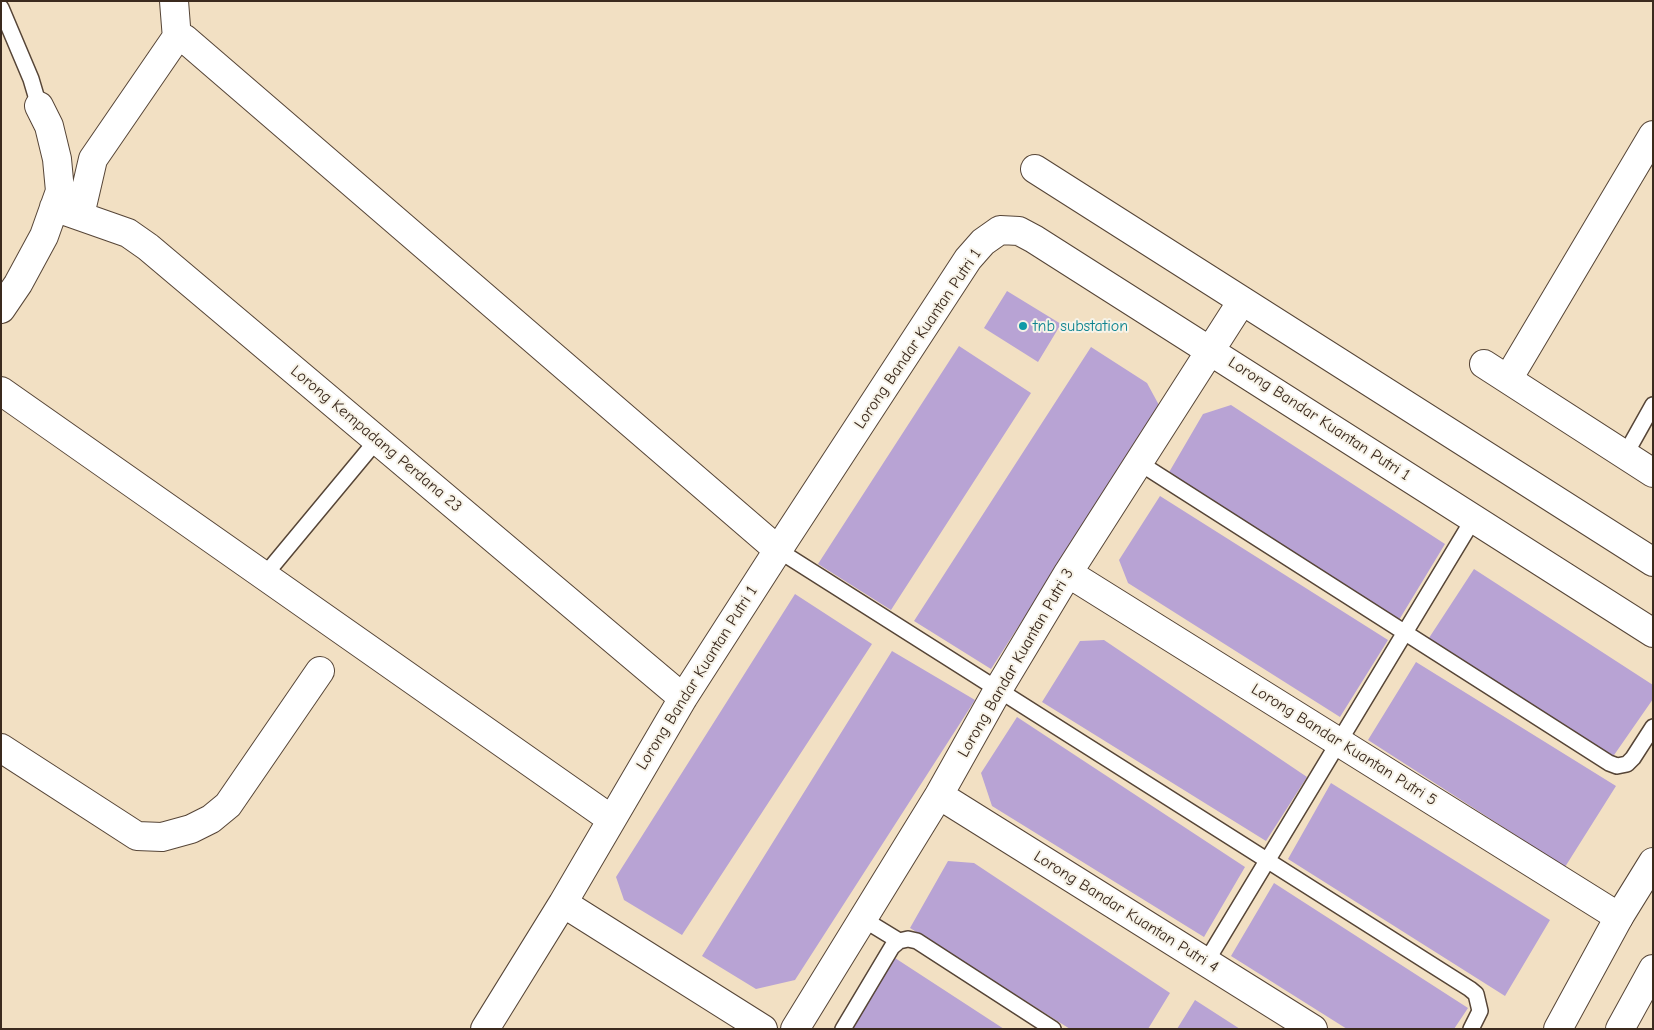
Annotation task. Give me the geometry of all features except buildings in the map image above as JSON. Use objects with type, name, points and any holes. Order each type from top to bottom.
[{"type":"street","points":[[80,215],[92,159],[177,39],[174,1]]},
{"type":"street","points":[[177,39],[185,39],[778,550]]},
{"type":"street","points":[[1,309],[18,284],[44,236],[60,191],[57,159],[49,126],[40,106]]},
{"type":"street","points":[[1508,379],[1653,135]]},
{"type":"street","points":[[1035,169],[1653,562]]},
{"type":"street","name":"Lorong Kempadang Perdana 23","points":[[54,207],[128,233],[148,247],[683,698]]},
{"type":"street","name":"Lorong Bandar Kuantan Putri 1","points":[[485,1029],[564,903],[611,819],[683,698],[778,550],[968,258],[983,242],[1000,230],[1019,231],[1034,239],[1653,633]]},
{"type":"street","name":"Lorong Bandar Kuantan Putri 3","points":[[795,1029],[939,795],[999,688],[1068,573],[1242,301]]},
{"type":"street","points":[[1484,364],[1653,473]]},
{"type":"street","points":[[1,391],[611,819]]},
{"type":"street","name":"Lorong Bandar Kuantan Putri 5","points":[[1068,573],[1619,917]]},
{"type":"street","points":[[1,748],[137,836],[162,837],[191,829],[211,819],[228,805],[320,671]]},
{"type":"street","name":"Lorong Bandar Kuantan Putri 4","points":[[939,795],[1313,1029]]},
{"type":"street","points":[[1558,1029],[1619,917],[1653,862]]},
{"type":"street","points":[[564,903],[763,1029]]},
{"type":"street","points":[[1620,1029],[1653,969]]},
{"type":"lane","points":[[1,8],[31,79],[40,106]]},
{"type":"lane","points":[[1625,455],[1653,405]]},
{"type":"lane","points":[[264,576],[377,440]]},
{"type":"lane","points":[[1138,462],[1609,763],[1618,766],[1627,764],[1653,727]]},
{"type":"lane","points":[[1206,962],[1340,743],[1474,518]]},
{"type":"lane","points":[[778,550],[999,688],[1470,989],[1476,994],[1480,1011],[1471,1029]]},
{"type":"lane","points":[[863,919],[899,941]]},
{"type":"lane","points":[[843,1029],[892,947],[899,941],[908,939],[917,941],[1053,1029]]},
{"type":"place","name":"tnb substation","points":[[1023,326]]}]
